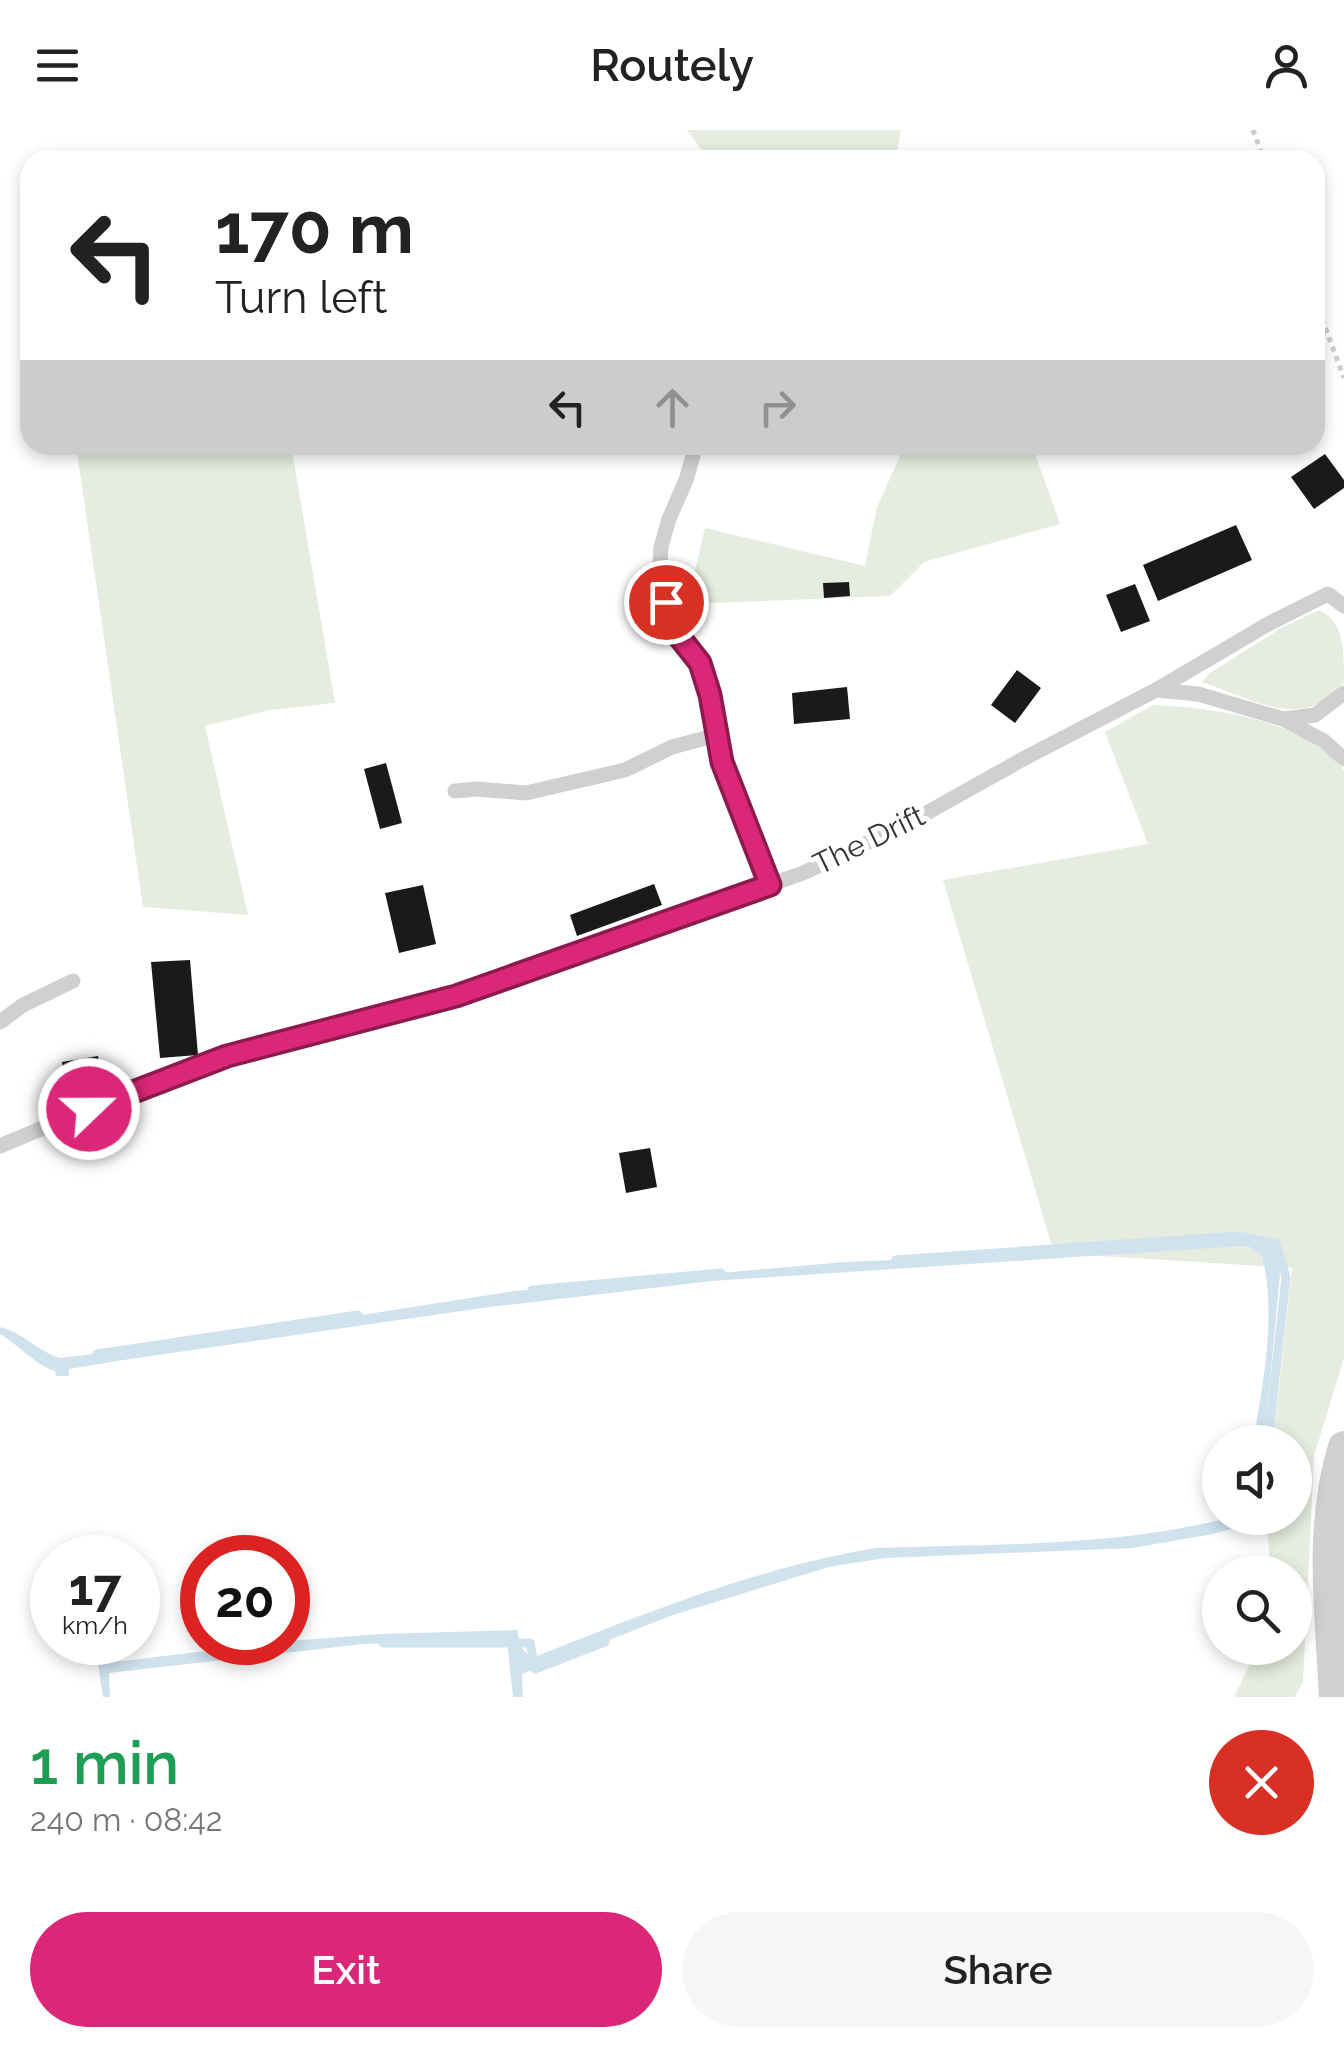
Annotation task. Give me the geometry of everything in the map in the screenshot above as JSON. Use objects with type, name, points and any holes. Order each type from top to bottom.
[{"type":"street","points":[[1335,1697],[1329,1556],[1344,1447]]},
{"type":"lane","points":[[693,455],[668,518],[659,585],[681,639],[700,663],[722,762],[770,885]]},
{"type":"lane","name":"The Drift","points":[[1,1144],[227,1056],[456,996],[770,885],[907,824],[1156,690],[1270,623],[1336,591],[1344,606]]},
{"type":"lane","points":[[1156,690],[1198,694],[1283,720],[1324,741],[1344,759]]},
{"type":"lane","points":[[1283,720],[1315,714],[1344,693]]},
{"type":"lane","points":[[456,791],[526,793],[625,770],[672,747],[717,735]]},
{"type":"lane","points":[[0,1022],[24,1005],[73,981]]},
{"type":"path","points":[[1325,327],[1344,378]]},
{"type":"shaded area","points":[[687,130],[901,130],[898,150],[702,150]]},
{"type":"shaded area","points":[[77,455],[293,455],[335,703],[270,710],[205,726],[248,915],[143,907]]},
{"type":"shaded area","points":[[900,455],[1036,455],[1060,524],[924,562],[890,596],[687,604],[705,528],[865,566],[877,507]]},
{"type":"shaded area","points":[[1319,610],[1338,629],[1343,647],[1344,682],[1329,698],[1313,706],[1277,707],[1202,682],[1281,628]]},
{"type":"shaded area","points":[[1153,705],[1217,711],[1263,721],[1304,737],[1344,770],[1344,1358],[1314,1456],[1312,1497],[1312,1425],[1275,1425],[1292,1268],[1054,1253],[943,880],[1148,844],[1105,732]]},
{"type":"shaded area","points":[[1268,1535],[1310,1535],[1309,1555],[1269,1555]]},
{"type":"shaded area","points":[[1250,1665],[1304,1665],[1303,1682],[1295,1697],[1234,1697]]},
{"type":"water","points":[[1201,1239],[1257,1239],[1270,1243],[1280,1275],[1266,1425],[1256,1425],[1267,1349],[1266,1279],[1262,1256],[1251,1247],[1241,1246],[712,1281],[482,1308],[117,1361],[69,1369],[69,1376],[56,1376],[55,1371],[0,1334],[0,1327],[9,1330],[60,1358],[189,1342],[514,1291],[845,1262],[1034,1254]]},
{"type":"water","points":[[1202,1523],[1202,1535],[1208,1535],[1132,1548],[885,1558],[829,1567],[673,1615],[522,1674],[523,1697],[513,1697],[507,1640],[364,1644],[310,1650],[310,1639],[517,1630],[525,1652],[537,1656],[704,1593],[832,1556],[876,1548],[1097,1539]]},
{"type":"water","points":[[180,1654],[180,1665],[109,1673],[110,1697],[103,1697],[98,1665],[160,1665],[160,1657]]},
{"type":"building","points":[[1325,454],[1344,480],[1344,488],[1314,509],[1291,477]]},
{"type":"building","points":[[1236,525],[1252,560],[1158,601],[1143,565]]},
{"type":"building","points":[[849,582],[850,596],[824,598],[823,583]]},
{"type":"building","points":[[1135,584],[1150,621],[1121,632],[1106,595]]},
{"type":"building","points":[[1017,670],[1041,688],[1015,723],[991,705]]},
{"type":"building","points":[[847,687],[850,719],[794,724],[792,693]]},
{"type":"building","points":[[386,763],[402,823],[380,829],[364,769]]},
{"type":"building","points":[[654,884],[662,905],[577,936],[570,915]]},
{"type":"building","points":[[423,885],[436,944],[399,953],[385,893]]},
{"type":"building","points":[[190,960],[198,1055],[160,1058],[151,962]]},
{"type":"building","points":[[98,1056],[105,1095],[68,1101],[62,1062]]},
{"type":"building","points":[[650,1148],[657,1187],[626,1193],[619,1153]]},
{"type":"waterway","points":[[896,1260],[1238,1236],[1276,1244],[1286,1277],[1270,1425]]},
{"type":"waterway","points":[[532,1290],[721,1273]]},
{"type":"waterway","points":[[97,1354],[358,1315]]},
{"type":"waterway","points":[[383,1643],[530,1643],[535,1669],[605,1642]]},
{"type":"route","points":[[89,1109],[227,1056],[456,996],[770,885],[722,762],[700,663],[681,639],[666,602]]}]
